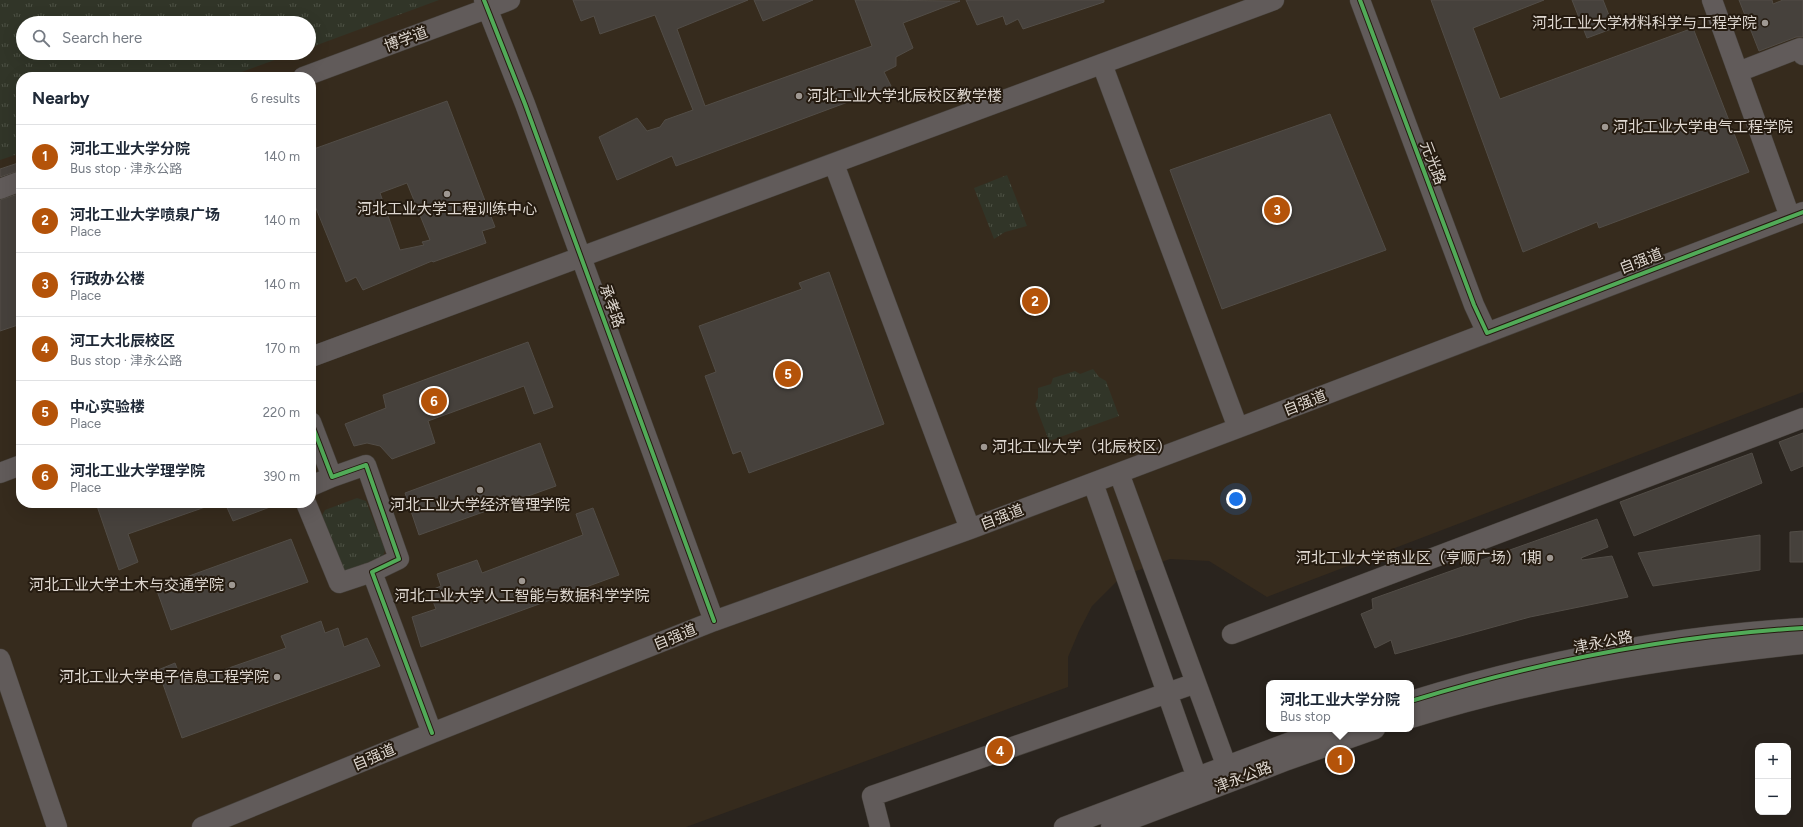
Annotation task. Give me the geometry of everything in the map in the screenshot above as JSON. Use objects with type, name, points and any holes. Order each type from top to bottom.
[{"type":"street","name":"博学道","points":[[316,72],[486,4],[510,0]]},
{"type":"street","points":[[316,353],[834,164],[1274,0]]},
{"type":"street","name":"元光路","points":[[1360,0],[1474,304],[1487,333]]},
{"type":"street","points":[[1712,0],[1738,72],[1796,215]]},
{"type":"street","name":"承孝路","points":[[486,4],[525,104],[714,621]]},
{"type":"street","points":[[1738,72],[1800,48],[1803,55]]},
{"type":"street","points":[[1102,64],[1238,428]]},
{"type":"street","points":[[834,164],[970,529]]},
{"type":"street","points":[[0,189],[16,183]]},
{"type":"street","name":"自强道","points":[[202,827],[432,733],[714,621],[970,529],[1120,473],[1796,215]]},
{"type":"street","points":[[1232,634],[1803,418]]},
{"type":"street","points":[[316,435],[332,477]]},
{"type":"street","points":[[308,508],[339,583],[372,572],[399,559],[366,464],[316,484]]},
{"type":"street","points":[[0,473],[16,467]]},
{"type":"street","points":[[1120,473],[1229,774]]},
{"type":"street","points":[[1093,483],[1200,785]]},
{"type":"street","points":[[372,572],[432,733]]},
{"type":"street","name":"津永公路","points":[[1414,700],[1446,690],[1595,655],[1729,635],[1803,628]]},
{"type":"street","name":"津永公路","points":[[1414,717],[1441,708],[1538,684],[1610,670],[1696,657],[1803,644]]},
{"type":"street","points":[[0,659],[58,827]]},
{"type":"street","points":[[880,827],[872,796],[1196,683]]},
{"type":"street","name":"津永公路","points":[[1229,774],[1319,732]]},
{"type":"street","name":"津永公路","points":[[1064,827],[1365,732]]},
{"type":"street","name":"津永公路","points":[[1111,827],[1200,785]]},
{"type":"shaded area","name":"河北工业大学（北辰校区）","points":[[0,0],[1803,0],[1803,392],[1267,597],[1209,561],[1170,559],[1122,576],[1092,606],[1079,631],[1068,657],[1068,687],[686,827],[0,827]]},
{"type":"green space","points":[[0,0],[439,0],[316,45],[316,16],[16,16],[16,60],[275,60],[242,72],[16,72],[16,155],[0,160]]},
{"type":"green space","points":[[1007,175],[1027,226],[1005,232],[994,239],[974,188]]},
{"type":"green space","points":[[1093,369],[1099,377],[1106,381],[1119,416],[1049,441],[1035,404],[1038,398],[1038,388],[1051,384],[1053,378],[1075,371],[1080,374]]},
{"type":"green space","points":[[357,498],[366,501],[385,550],[382,559],[349,572],[340,567],[321,517],[325,510]]},
{"type":"building","name":"河北工业大学北辰校区教学楼","points":[[573,0],[748,0],[677,29],[705,106],[872,46],[855,0],[960,1],[903,23],[913,48],[896,57],[896,66],[884,72],[891,86],[676,166],[672,156],[617,180],[599,137],[637,118],[647,131],[660,127],[665,120],[693,110],[655,15],[600,34],[594,16],[581,21]]},
{"type":"building","points":[[754,0],[813,0],[763,21]]},
{"type":"building","points":[[966,0],[1104,0],[1104,2],[1023,29],[1018,19],[1006,25],[1003,16],[977,25]]},
{"type":"building","name":"河北工业大学电气工程学院","points":[[1431,0],[1544,0],[1473,28],[1500,99],[1693,28],[1749,172],[1599,228],[1597,222],[1523,252]]},
{"type":"building","points":[[1572,0],[1603,0],[1614,28],[1587,38]]},
{"type":"building","name":"河北工业大学材料科学与工程学院","points":[[1739,0],[1772,0],[1773,4],[1783,0],[1803,0],[1803,37],[1796,37],[1759,51]]},
{"type":"building","name":"河北工业大学工程训练中心","points":[[447,101],[495,227],[482,231],[486,243],[433,262],[432,261],[363,290],[356,277],[346,282],[316,208],[316,148]],"holes":[[[407,183],[430,240],[422,242],[424,245],[400,250],[380,193]]]},
{"type":"building","points":[[1330,114],[1386,250],[1222,309],[1170,170]]},
{"type":"building","points":[[16,164],[16,172],[0,177],[0,169]]},
{"type":"building","points":[[16,195],[16,326],[0,331],[0,200]]},
{"type":"building","points":[[829,272],[884,424],[749,473],[741,451],[733,454],[705,376],[716,372],[699,326],[802,289],[799,283]]},
{"type":"building","points":[[528,342],[553,407],[534,414],[524,386],[428,421],[435,443],[392,459],[380,446],[367,443],[354,446],[345,424],[386,408],[383,395]]},
{"type":"building","points":[[1803,433],[1803,466],[1791,471],[1779,442]]},
{"type":"building","name":"河北工业大学经济管理学院","points":[[540,443],[556,486],[419,535],[405,493]]},
{"type":"building","points":[[1752,453],[1762,483],[1634,536],[1620,502]]},
{"type":"building","points":[[98,508],[202,508],[128,534],[138,562],[119,570]]},
{"type":"building","points":[[227,508],[267,508],[233,521]]},
{"type":"building","name":"河北工业大学人工智能与数据科学学院","points":[[593,508],[619,575],[421,647],[412,617],[436,609],[429,591],[441,586],[437,574],[477,560],[482,573],[583,535],[576,514]]},
{"type":"building","name":"河北工业大学商业区（亨顺广场）1期","points":[[1597,519],[1608,547],[1581,558],[1582,560],[1612,556],[1628,597],[1530,617],[1395,654],[1391,640],[1375,648],[1361,614],[1373,609],[1372,599]]},
{"type":"building","points":[[1803,531],[1803,562],[1790,562],[1790,532]]},
{"type":"building","points":[[1760,535],[1760,570],[1653,586],[1638,553]]},
{"type":"building","name":"河北工业大学土木与交通学院","points":[[291,539],[308,582],[171,630],[156,588]]},
{"type":"building","name":"河北工业大学电子信息工程学院","points":[[321,621],[325,633],[338,628],[344,647],[367,638],[380,666],[182,738],[158,670],[175,663],[183,684],[286,648],[281,636]]},
{"type":"cycle path","points":[[484,0],[525,104],[714,621]]},
{"type":"cycle path","points":[[1360,0],[1474,305],[1487,333],[1803,212]]},
{"type":"cycle path","points":[[316,435],[332,477],[366,465],[399,559],[372,572],[432,733]]},
{"type":"cycle path","points":[[1414,700],[1507,674],[1605,653],[1704,637],[1803,628]]},
{"type":"place","name":"河北工业大学材料科学与工程学院","points":[[1765,23]]},
{"type":"place","name":"河北工业大学北辰校区教学楼","points":[[799,96]]},
{"type":"place","name":"河北工业大学电气工程学院","points":[[1605,127]]},
{"type":"place","name":"河北工业大学工程训练中心","points":[[447,194]]},
{"type":"place","name":"行政办公楼","points":[[1277,210]]},
{"type":"place","name":"河北工业大学喷泉广场","points":[[1035,301]]},
{"type":"place","name":"中心实验楼","points":[[788,374]]},
{"type":"place","name":"河北工业大学理学院","points":[[434,401]]},
{"type":"place","name":"河北工业大学（北辰校区）","points":[[984,447]]},
{"type":"place","name":"河北工业大学经济管理学院","points":[[480,490]]},
{"type":"place","name":"河北工业大学商业区（亨顺广场）1期","points":[[1550,558]]},
{"type":"place","name":"河北工业大学人工智能与数据科学学院","points":[[522,581]]},
{"type":"place","name":"河北工业大学土木与交通学院","points":[[232,585]]},
{"type":"place","name":"河北工业大学电子信息工程学院","points":[[277,677]]},
{"type":"place","name":"河工大北辰校区","points":[[1000,751]]},
{"type":"place","name":"河北工业大学分院","points":[[1340,760]]}]
